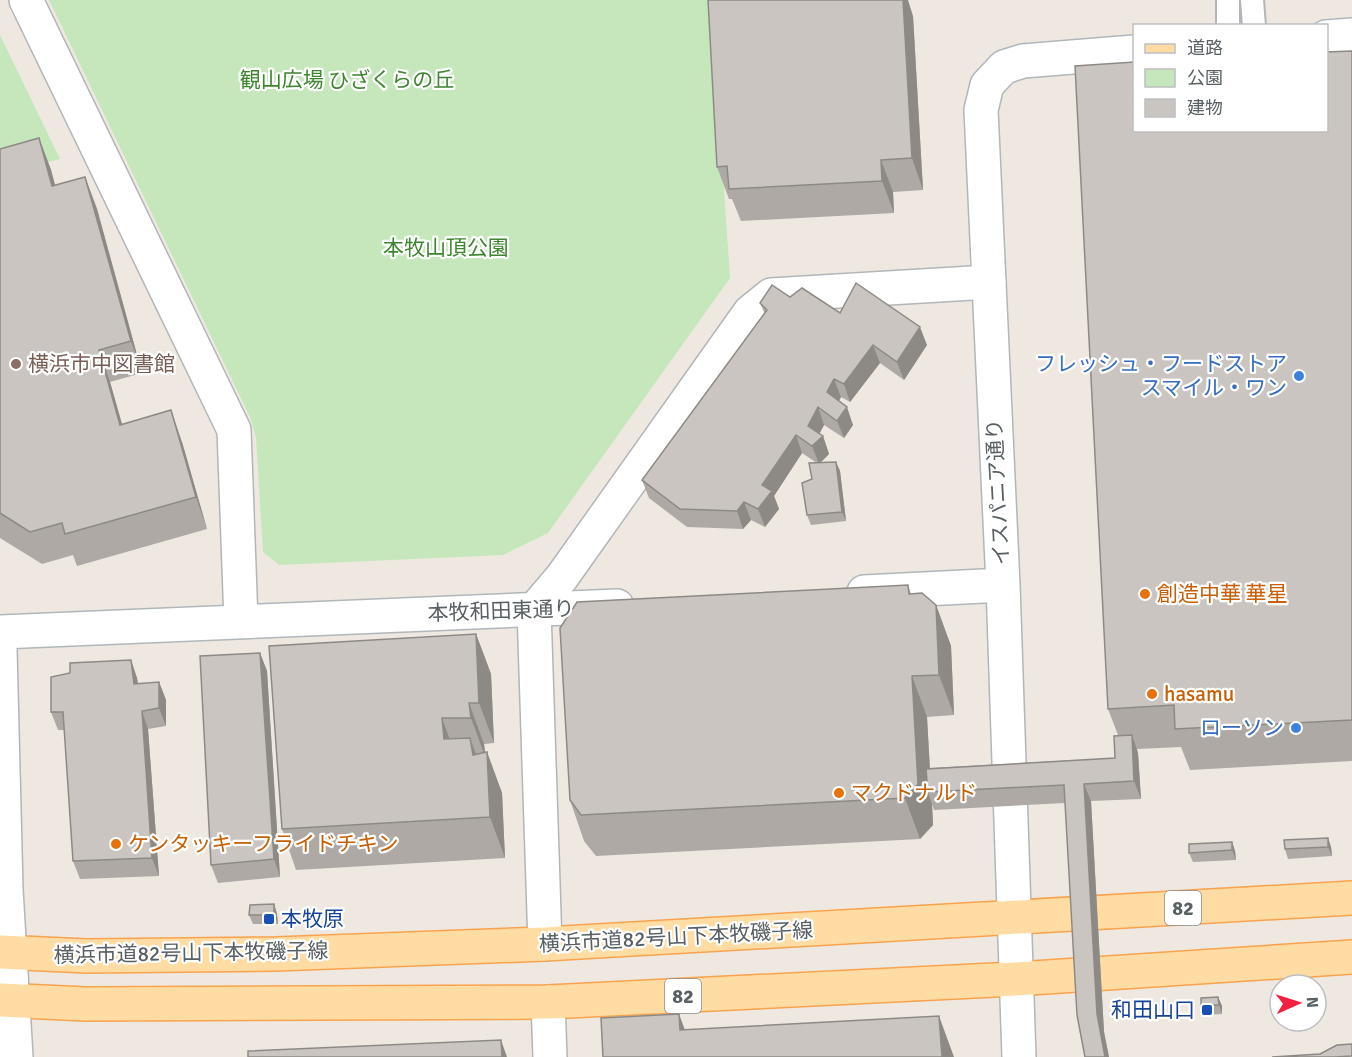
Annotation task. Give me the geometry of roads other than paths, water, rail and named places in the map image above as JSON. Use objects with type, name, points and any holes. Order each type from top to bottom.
[{"type":"main road","name":"横浜市道82号山下本牧磯子線","points":[[5,953],[87,956],[276,954],[545,944],[1352,898]]},
{"type":"main road","name":"82","points":[[6,1001],[86,1004],[548,1002],[1015,979],[1352,957]]},
{"type":"street","points":[[26,0],[234,430],[241,621]]},
{"type":"street","points":[[1328,37],[1352,35]]},
{"type":"street","name":"イスパニア通り","points":[[1019,1057],[1003,585],[981,110],[987,85],[1004,67],[1023,61],[1133,52]]},
{"type":"street","points":[[545,944],[534,610],[562,577],[750,312],[771,295],[989,282]]},
{"type":"street","points":[[830,594],[1003,585]]},
{"type":"street","name":"本牧和田東通り","points":[[0,632],[652,604]]},
{"type":"street","points":[[0,649],[6,1001],[16,1057]]},
{"type":"street","points":[[548,1002],[550,1057]]},
{"type":"lane","points":[[1228,0],[1228,24]]},
{"type":"lane","points":[[1252,0],[1254,24]]},
{"type":"place","name":"横浜市中図書館","points":[[16,364]]},
{"type":"place","name":"フレッシュ・フードストア スマイル・ワン","points":[[1299,376]]},
{"type":"place","name":"創造中華 華星","points":[[1145,594]]},
{"type":"place","name":"hasamu","points":[[1152,694]]},
{"type":"place","name":"ローソン","points":[[1296,728]]},
{"type":"place","name":"マクドナルド","points":[[839,793]]},
{"type":"place","name":"ケンタッキーフライドチキン","points":[[116,844]]},
{"type":"place","name":"本牧原","points":[[269,919]]},
{"type":"place","name":"和田山口","points":[[1207,1010]]},
{"type":"park label","name":"観山広場 ひざくらの丘","points":[[347,80]]},
{"type":"park label","name":"本牧山頂公園","points":[[446,248]]}]
